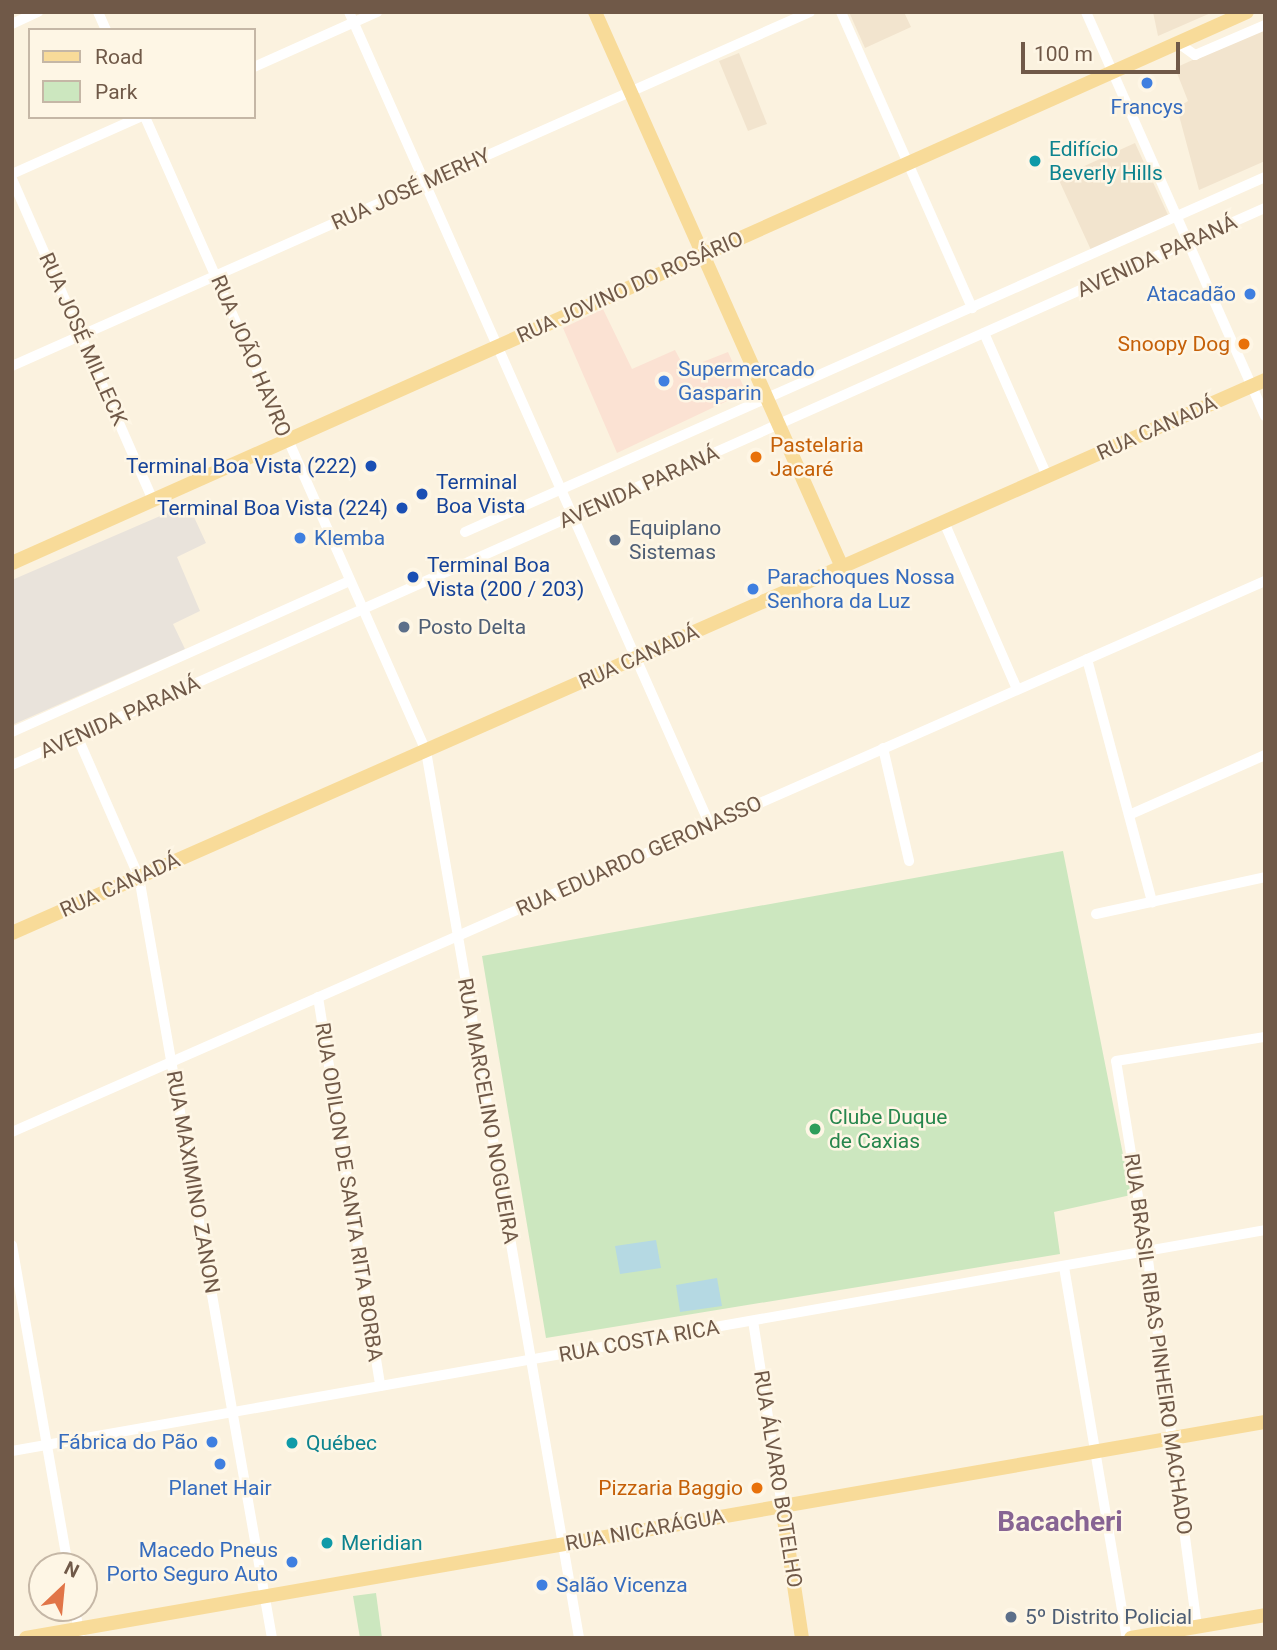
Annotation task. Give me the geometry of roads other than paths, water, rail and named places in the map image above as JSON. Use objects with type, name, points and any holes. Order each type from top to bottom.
[{"type":"main road","points":[[596,12],[842,567]]},
{"type":"main road","name":"RUA JOVINO DO ROSÁRIO","points":[[12,562],[1247,12]]},
{"type":"main road","name":"RUA CANADÁ","points":[[12,933],[1258,383]]},
{"type":"main road","name":"RUA NICARÁGUA","points":[[26,1638],[80,1633],[265,1596],[1265,1422]]},
{"type":"main road","name":"RUA ÁLVARO BOTELHO","points":[[782,1506],[802,1638]]},
{"type":"main road","points":[[1129,1638],[1154,1636],[1265,1615]]},
{"type":"street","points":[[12,24],[38,12]]},
{"type":"street","points":[[98,12],[105,28]]},
{"type":"street","points":[[256,66],[352,17],[377,12]]},
{"type":"street","name":"RUA JOSÉ MERHY","points":[[12,366],[810,12]]},
{"type":"street","points":[[841,12],[972,308]]},
{"type":"street","points":[[1086,12],[1188,243],[1258,383],[1265,416]]},
{"type":"street","points":[[352,17],[710,825]]},
{"type":"street","points":[[1178,43],[1195,55],[1265,25]]},
{"type":"street","points":[[12,177],[139,119]]},
{"type":"street","name":"RUA JOÃO HAVRO","points":[[144,119],[217,276],[357,596]]},
{"type":"street","name":"RUA JOSÉ MILLECK","points":[[12,177],[153,500]]},
{"type":"street","name":"AVENIDA PARANÁ","points":[[465,532],[1265,177]]},
{"type":"street","name":"AVENIDA PARANÁ","points":[[12,765],[1265,208]]},
{"type":"street","points":[[984,333],[1047,476]]},
{"type":"street","points":[[944,522],[1017,690]]},
{"type":"street","name":"AVENIDA PARANÁ","points":[[12,732],[351,581]]},
{"type":"street","name":"RUA EDUARDO GERONASSO","points":[[12,1132],[1265,581]]},
{"type":"street","name":"RUA MARCELINO NOGUEIRA","points":[[357,596],[426,751],[579,1638]]},
{"type":"street","points":[[1087,659],[1152,902]]},
{"type":"street","name":"RUA MAXIMINO ZANON","points":[[77,736],[139,877],[272,1638]]},
{"type":"street","points":[[883,748],[909,861]]},
{"type":"street","points":[[1129,816],[1265,755]]},
{"type":"street","points":[[1096,914],[1265,877]]},
{"type":"street","name":"RUA ODILON DE SANTA RITA BORBA","points":[[318,997],[380,1386]]},
{"type":"street","name":"RUA BRASIL RIBAS PINHEIRO MACHADO","points":[[1197,1626],[1147,1252],[1116,1061],[1265,1037]]},
{"type":"street","name":"RUA COSTA RICA","points":[[12,1451],[1265,1230]]},
{"type":"street","points":[[12,1245],[66,1552]]},
{"type":"street","points":[[1064,1267],[1129,1638]]},
{"type":"street","name":"RUA ÁLVARO BOTELHO","points":[[753,1321],[782,1506]]},
{"type":"water","points":[[656,1240],[661,1268],[620,1274],[615,1246]]},
{"type":"water","points":[[717,1278],[722,1306],[680,1312],[676,1285]]},
{"type":"place","name":"Francys","points":[[1147,83]]},
{"type":"place","name":"Edifício Beverly Hills","points":[[1035,161]]},
{"type":"place","name":"Atacadão","points":[[1250,294]]},
{"type":"place","name":"Snoopy Dog","points":[[1244,344]]},
{"type":"place","name":"Supermercado Gasparin","points":[[664,381]]},
{"type":"place","name":"Pastelaria Jacaré","points":[[756,457]]},
{"type":"place","name":"Terminal Boa Vista (222)","points":[[371,466]]},
{"type":"place","name":"Terminal Boa Vista","points":[[422,494]]},
{"type":"place","name":"Terminal Boa Vista (224)","points":[[402,508]]},
{"type":"place","name":"Klemba","points":[[300,538]]},
{"type":"place","name":"Equiplano Sistemas","points":[[615,540]]},
{"type":"place","name":"Terminal Boa Vista (200 / 203)","points":[[413,577]]},
{"type":"place","name":"Parachoques Nossa Senhora da Luz","points":[[753,589]]},
{"type":"place","name":"Posto Delta","points":[[404,627]]},
{"type":"place","name":"Clube Duque de Caxias","points":[[815,1129]]},
{"type":"place","name":"Fábrica do Pão","points":[[212,1442]]},
{"type":"place","name":"Québec","points":[[292,1443]]},
{"type":"place","name":"Planet Hair","points":[[220,1464]]},
{"type":"place","name":"Pizzaria Baggio","points":[[757,1488]]},
{"type":"place","name":"Meridian","points":[[327,1543]]},
{"type":"place","name":"Macedo Pneus Porto Seguro Auto","points":[[292,1562]]},
{"type":"place","name":"Salão Vicenza","points":[[542,1585]]},
{"type":"place","name":"5º Distrito Policial","points":[[1011,1617]]},
{"type":"district","name":"Bacacheri","points":[[1060,1522]]}]
